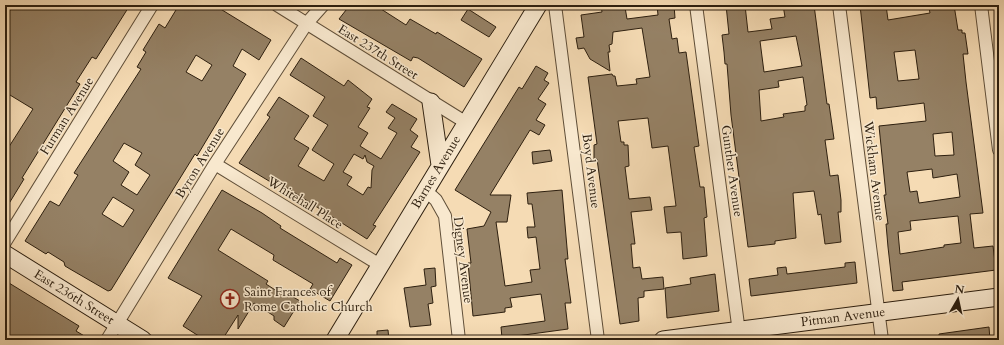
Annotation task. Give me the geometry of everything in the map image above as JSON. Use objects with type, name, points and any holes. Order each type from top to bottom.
[{"type":"street","name":"Furman Avenue","points":[[5,242],[152,5]]},
{"type":"street","name":"East 237th Street","points":[[277,5],[465,122]]},
{"type":"street","name":"Byron Avenue","points":[[106,340],[216,164],[307,23],[323,5]]},
{"type":"street","name":"Barnes Avenue","points":[[335,340],[465,122],[538,5]]},
{"type":"street","name":"Boyd Avenue","points":[[555,5],[598,340]]},
{"type":"street","name":"Gunther Avenue","points":[[696,5],[739,335]]},
{"type":"street","name":"Wickham Avenue","points":[[839,5],[882,340]]},
{"type":"street","points":[[981,5],[999,150]]},
{"type":"street","points":[[431,102],[440,165]]},
{"type":"street","name":"Whitehall Place","points":[[216,164],[380,266]]},
{"type":"street","name":"Digney Avenue","points":[[425,190],[440,206],[446,221],[459,340]]},
{"type":"street","name":"East 236th Street","points":[[5,254],[143,340]]},
{"type":"street","name":"Pitman Avenue","points":[[663,340],[739,335],[878,312],[999,297]]},
{"type":"building","points":[[13,5],[130,5],[96,59],[92,57],[76,82],[80,84],[22,178],[24,179],[5,210],[5,153],[33,109],[5,92],[5,19]]},
{"type":"building","points":[[179,5],[214,5],[271,40],[259,60],[242,49],[233,66],[246,74],[197,156],[195,154],[111,290],[108,291],[65,266],[64,262],[48,252],[46,254],[25,241],[50,201],[59,206],[78,175],[74,173],[141,69],[137,67],[146,52],[143,50],[159,24],[165,28]],"holes":[[[196,55],[212,65],[202,81],[186,72]],[[124,143],[142,153],[135,165],[150,175],[137,195],[121,185],[129,172],[113,161]],[[113,197],[134,210],[123,227],[102,214]]]},
{"type":"building","points":[[350,5],[385,5],[381,9],[406,25],[410,19],[436,34],[437,32],[482,59],[464,87],[418,58],[413,57],[411,61],[339,19]]},
{"type":"building","points":[[601,5],[621,5],[621,8],[625,7],[627,19],[658,15],[657,5],[674,5],[675,18],[669,19],[672,39],[677,38],[679,53],[686,52],[699,146],[694,147],[700,187],[704,187],[707,217],[704,218],[707,256],[683,259],[681,232],[667,233],[664,207],[676,206],[668,146],[652,148],[648,118],[618,121],[621,142],[624,142],[624,145],[628,145],[629,166],[625,167],[629,199],[650,197],[652,210],[631,212],[635,244],[631,244],[633,268],[640,267],[642,279],[663,277],[664,289],[644,291],[644,297],[638,298],[639,321],[620,324],[597,159],[594,159],[594,145],[597,144],[588,77],[612,74],[615,76],[617,86],[637,84],[636,79],[650,77],[642,28],[613,32],[612,44],[609,45],[610,52],[608,52],[610,71],[590,59],[584,48],[578,49],[576,38],[584,37],[581,15],[602,12]]},
{"type":"building","points":[[726,5],[745,5],[748,32],[772,29],[770,19],[785,17],[783,5],[814,5],[827,104],[829,104],[834,139],[825,140],[830,176],[838,175],[841,200],[841,212],[838,212],[841,242],[825,244],[821,214],[818,215],[814,191],[793,193],[796,238],[775,241],[775,244],[748,247],[731,115],[727,64],[725,64],[722,35],[729,34]],"holes":[[[796,36],[802,66],[764,72],[760,41]],[[803,77],[807,105],[805,106],[805,111],[783,114],[784,117],[761,121],[759,90],[779,87],[778,81]]]},
{"type":"building","points":[[860,5],[886,5],[888,20],[930,13],[929,8],[954,5],[958,30],[962,30],[962,33],[965,33],[968,54],[963,54],[983,213],[970,214],[974,248],[993,246],[996,270],[902,282],[903,290],[893,291],[886,224],[888,224],[884,195],[886,195],[879,126],[926,121],[924,103],[877,109],[876,97],[870,98]],"holes":[[[915,50],[919,79],[898,81],[894,52]],[[952,132],[954,155],[935,156],[933,134]],[[932,169],[933,178],[957,174],[960,197],[919,203],[917,191],[910,192],[907,172]],[[958,216],[961,243],[900,254],[898,232],[911,230],[910,221]]]},
{"type":"building","points":[[468,9],[496,27],[489,37],[461,20]]},
{"type":"building","points":[[301,58],[344,86],[348,80],[372,99],[367,107],[370,108],[358,127],[368,133],[360,146],[381,159],[397,133],[388,128],[395,118],[386,112],[392,104],[417,119],[410,130],[418,136],[411,147],[420,152],[373,225],[376,226],[367,239],[281,184],[279,187],[239,163],[270,117],[267,115],[279,97],[309,116],[294,139],[309,148],[298,166],[324,181],[334,164],[312,150],[328,125],[313,116],[325,97],[290,75]],"holes":[[[354,154],[363,159],[365,155],[367,162],[374,166],[372,170],[371,188],[368,187],[363,195],[347,185],[352,177],[343,172]]]},
{"type":"building","points":[[536,66],[548,73],[544,80],[549,83],[538,99],[546,104],[536,120],[545,125],[539,135],[530,130],[490,195],[511,195],[507,222],[496,222],[505,286],[532,282],[530,270],[540,269],[536,237],[528,238],[527,227],[535,227],[532,204],[528,204],[527,193],[562,190],[568,259],[565,259],[571,303],[565,303],[568,329],[502,338],[501,327],[545,321],[541,294],[510,298],[512,307],[505,308],[505,312],[473,316],[468,263],[471,263],[467,229],[484,226],[491,212],[455,190],[519,87],[522,89]]},
{"type":"building","points":[[550,150],[552,161],[533,164],[532,152]]},
{"type":"building","points":[[222,190],[262,213],[281,226],[280,228],[337,263],[340,258],[352,265],[330,301],[310,289],[313,284],[273,260],[274,255],[231,229],[218,250],[268,281],[266,284],[286,297],[288,294],[300,301],[284,327],[274,320],[274,316],[254,303],[238,329],[238,315],[222,340],[205,340],[183,326],[202,296],[168,278]]},
{"type":"building","points":[[855,262],[857,283],[751,296],[749,279],[778,275],[777,268],[786,267],[787,274],[845,267],[845,263]]},
{"type":"building","points":[[435,268],[436,286],[431,287],[433,303],[428,304],[431,325],[410,327],[404,288],[426,285],[424,269]]},
{"type":"building","points":[[715,274],[719,311],[667,318],[665,288],[691,284],[690,278]]},
{"type":"building","points":[[9,283],[79,326],[76,331],[91,340],[5,340],[5,289]]},
{"type":"building","points":[[989,327],[990,340],[939,340],[939,334]]},
{"type":"building","points":[[388,330],[389,340],[377,340],[377,331]]},
{"type":"place","name":"Saint Frances of Rome Catholic Church","points":[[230,299]]}]
